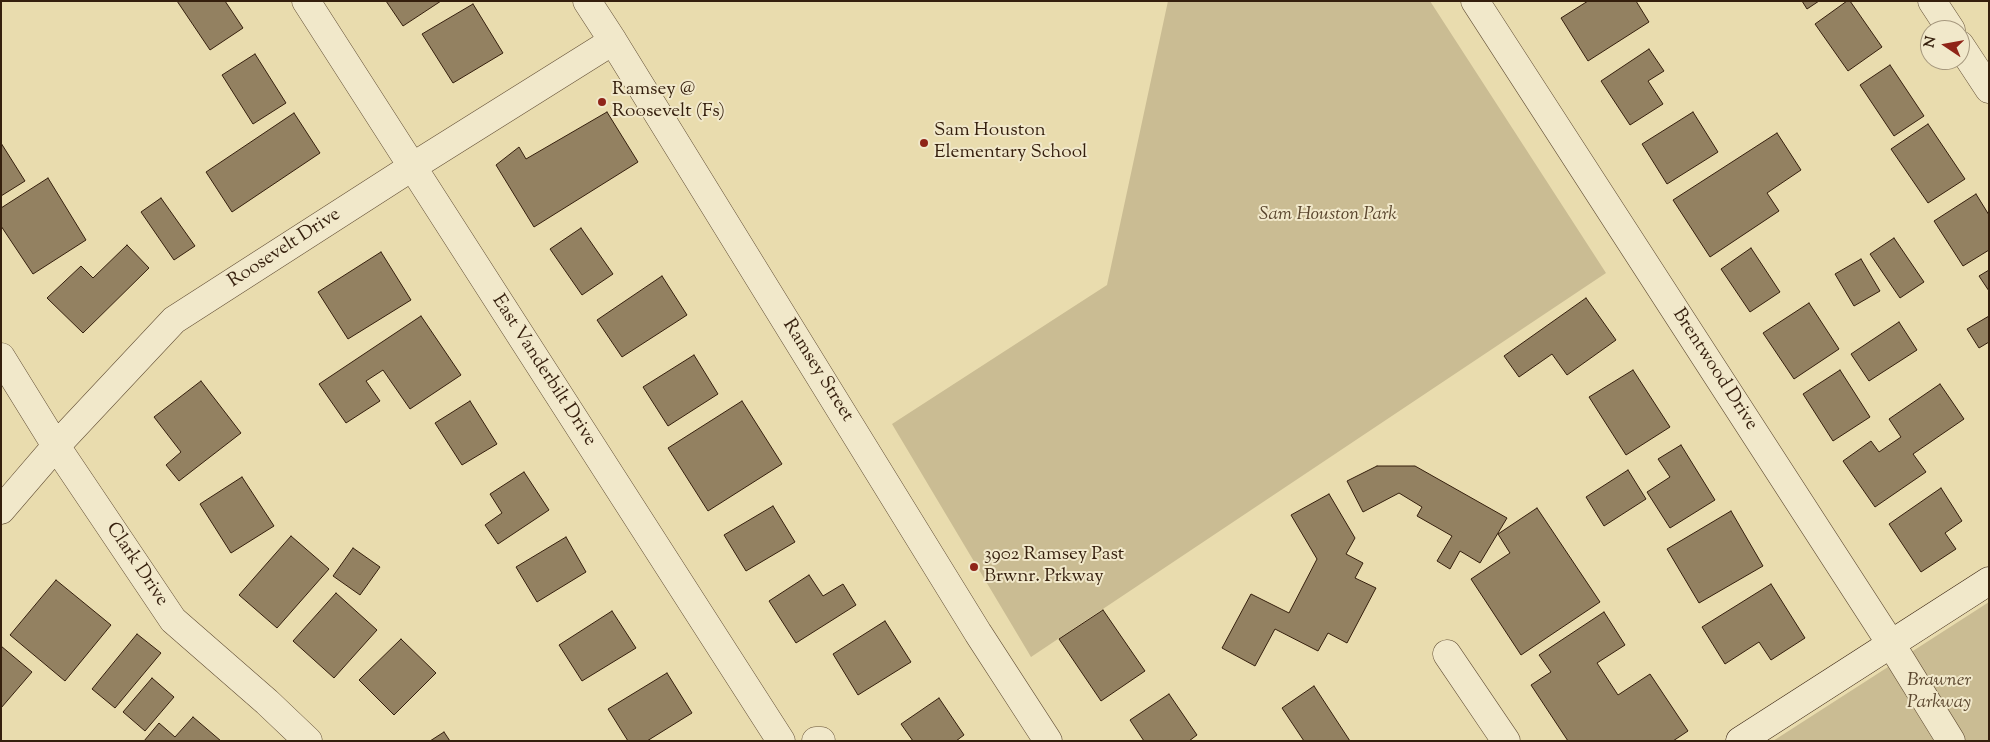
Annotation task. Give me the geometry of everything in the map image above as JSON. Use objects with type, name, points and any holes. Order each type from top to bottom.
[{"type":"street","name":"East Vanderbilt Drive","points":[[306,1],[781,741]]},
{"type":"street","name":"Ramsey Street","points":[[587,1],[978,633],[1048,741]]},
{"type":"street","name":"Brentwood Drive","points":[[1475,1],[1891,644],[1951,741]]},
{"type":"street","points":[[1932,1],[1944,20]]},
{"type":"street","name":"Roosevelt Drive","points":[[1,510],[56,446],[174,320],[613,41]]},
{"type":"street","points":[[1970,60],[1989,89]]},
{"type":"street","name":"Clark Drive","points":[[1,357],[56,446],[173,620],[267,702],[308,741]]},
{"type":"street","points":[[1740,741],[1989,581]]},
{"type":"street","points":[[1448,654],[1506,741]]},
{"type":"street","points":[[816,741],[821,741]]},
{"type":"green space","name":"Sam Houston Park","points":[[1168,1],[1430,1],[1606,273],[1031,657],[892,424],[1107,285]]},
{"type":"green space","name":"Brawner Parkway","points":[[1989,602],[1989,741],[1773,741]]},
{"type":"building","points":[[177,1],[225,1],[243,28],[210,50]]},
{"type":"building","points":[[386,1],[441,1],[403,26]]},
{"type":"building","points":[[1588,1],[1636,1],[1649,22],[1588,61],[1561,18]]},
{"type":"building","points":[[1802,1],[1819,1],[1807,9]]},
{"type":"building","points":[[1847,1],[1850,1],[1882,47],[1848,71],[1815,24]]},
{"type":"building","points":[[473,4],[503,53],[453,83],[422,34]]},
{"type":"building","points":[[1649,49],[1664,71],[1648,81],[1663,104],[1630,125],[1601,81]]},
{"type":"building","points":[[255,54],[286,103],[253,124],[222,75]]},
{"type":"building","points":[[1890,65],[1924,116],[1894,136],[1860,85]]},
{"type":"building","points":[[607,112],[638,162],[534,227],[496,165],[519,147],[526,159]]},
{"type":"building","points":[[1693,112],[1718,152],[1667,184],[1642,144]]},
{"type":"building","points":[[294,113],[320,153],[232,212],[206,172]]},
{"type":"building","points":[[1928,124],[1965,179],[1928,203],[1891,149]]},
{"type":"building","points":[[1777,133],[1801,170],[1767,193],[1779,211],[1710,257],[1673,200]]},
{"type":"building","points":[[1,143],[25,181],[1,196]]},
{"type":"building","points":[[48,178],[86,240],[33,274],[1,226],[1,208]]},
{"type":"building","points":[[1976,194],[1989,215],[1989,250],[1963,266],[1934,221]]},
{"type":"building","points":[[161,198],[195,246],[174,260],[141,212]]},
{"type":"building","points":[[581,228],[613,274],[582,295],[550,249]]},
{"type":"building","points":[[1894,238],[1924,282],[1900,298],[1870,254]]},
{"type":"building","points":[[127,245],[149,268],[83,333],[47,298],[81,266],[93,278]]},
{"type":"building","points":[[1751,248],[1780,292],[1750,312],[1721,269]]},
{"type":"building","points":[[381,252],[411,300],[348,339],[318,292]]},
{"type":"building","points":[[1861,259],[1880,291],[1854,306],[1835,274]]},
{"type":"building","points":[[1989,270],[1989,291],[1979,276]]},
{"type":"building","points":[[662,276],[687,315],[622,357],[597,320]]},
{"type":"building","points":[[1586,298],[1616,340],[1567,375],[1552,354],[1519,377],[1504,356]]},
{"type":"building","points":[[1809,303],[1839,349],[1794,379],[1763,333]]},
{"type":"building","points":[[421,316],[461,375],[410,409],[383,370],[366,381],[380,401],[346,423],[319,384]]},
{"type":"building","points":[[1989,316],[1989,342],[1979,348],[1967,329]]},
{"type":"building","points":[[1899,322],[1917,350],[1869,381],[1851,354]]},
{"type":"building","points":[[694,355],[718,394],[668,426],[643,387]]},
{"type":"building","points":[[1633,370],[1670,427],[1626,455],[1589,397]]},
{"type":"building","points":[[1840,370],[1870,417],[1833,441],[1803,394]]},
{"type":"building","points":[[201,381],[241,433],[179,481],[166,465],[181,452],[154,417]]},
{"type":"building","points":[[1940,384],[1964,419],[1913,454],[1926,472],[1875,507],[1843,461],[1871,441],[1879,452],[1901,437],[1889,419]]},
{"type":"building","points":[[470,401],[497,444],[462,465],[435,423]]},
{"type":"building","points":[[742,401],[782,464],[708,511],[668,448]]},
{"type":"building","points":[[1681,445],[1715,500],[1670,528],[1647,492],[1670,477],[1658,459]]},
{"type":"building","points":[[1377,466],[1415,466],[1507,518],[1480,563],[1460,551],[1450,569],[1437,561],[1452,536],[1417,516],[1422,507],[1399,493],[1363,512],[1347,481]]},
{"type":"building","points":[[1628,470],[1646,499],[1604,526],[1586,497]]},
{"type":"building","points":[[524,472],[549,510],[498,544],[485,525],[502,513],[490,494]]},
{"type":"building","points":[[242,477],[274,526],[231,553],[200,504]]},
{"type":"building","points":[[1941,488],[1962,521],[1945,533],[1956,549],[1921,572],[1889,524]]},
{"type":"building","points":[[1329,494],[1355,538],[1346,554],[1363,563],[1355,578],[1376,588],[1347,643],[1328,633],[1318,651],[1275,629],[1255,666],[1222,648],[1251,594],[1289,613],[1317,559],[1291,515]]},
{"type":"building","points":[[773,506],[795,542],[746,571],[724,535]]},
{"type":"building","points":[[1537,508],[1600,602],[1521,655],[1471,579],[1510,553],[1498,534]]},
{"type":"building","points":[[1731,511],[1763,566],[1699,603],[1667,549]]},
{"type":"building","points":[[291,536],[329,569],[277,628],[239,595]]},
{"type":"building","points":[[566,537],[586,572],[537,602],[516,567]]},
{"type":"building","points":[[353,548],[380,567],[360,595],[333,576]]},
{"type":"building","points":[[809,575],[823,596],[843,584],[856,605],[796,643],[769,601]]},
{"type":"building","points":[[56,580],[111,625],[65,681],[10,635]]},
{"type":"building","points":[[1771,584],[1805,638],[1771,660],[1759,642],[1725,664],[1702,627]]},
{"type":"building","points":[[336,593],[377,630],[334,678],[293,641]]},
{"type":"building","points":[[1103,610],[1145,671],[1101,701],[1059,639]]},
{"type":"building","points":[[612,611],[636,648],[582,681],[559,645]]},
{"type":"building","points":[[1604,612],[1625,645],[1597,663],[1618,695],[1650,674],[1688,731],[1673,741],[1568,741],[1531,685],[1551,672],[1539,655]]},
{"type":"building","points":[[885,621],[911,662],[858,695],[833,654]]},
{"type":"building","points":[[137,634],[161,653],[115,708],[92,689]]},
{"type":"building","points":[[401,639],[436,673],[394,715],[359,680]]},
{"type":"building","points":[[1,646],[32,672],[1,708]]},
{"type":"building","points":[[667,673],[692,713],[647,741],[628,741],[608,709]]},
{"type":"building","points":[[152,678],[174,697],[145,731],[123,712]]},
{"type":"building","points":[[1314,686],[1350,741],[1304,741],[1282,708]]},
{"type":"building","points":[[1169,694],[1197,735],[1189,741],[1144,741],[1130,720]]},
{"type":"building","points":[[939,698],[964,735],[956,741],[913,741],[901,724]]},
{"type":"building","points":[[193,717],[221,741],[144,741],[159,723],[175,737]]},
{"type":"building","points":[[444,732],[450,741],[430,741]]},
{"type":"place","name":"Ramsey @ Roosevelt (Fs)","points":[[602,102]]},
{"type":"place","name":"Sam Houston Elementary School","points":[[924,143]]},
{"type":"place","name":"3902 Ramsey Past Brwnr. Prkway","points":[[974,567]]}]
